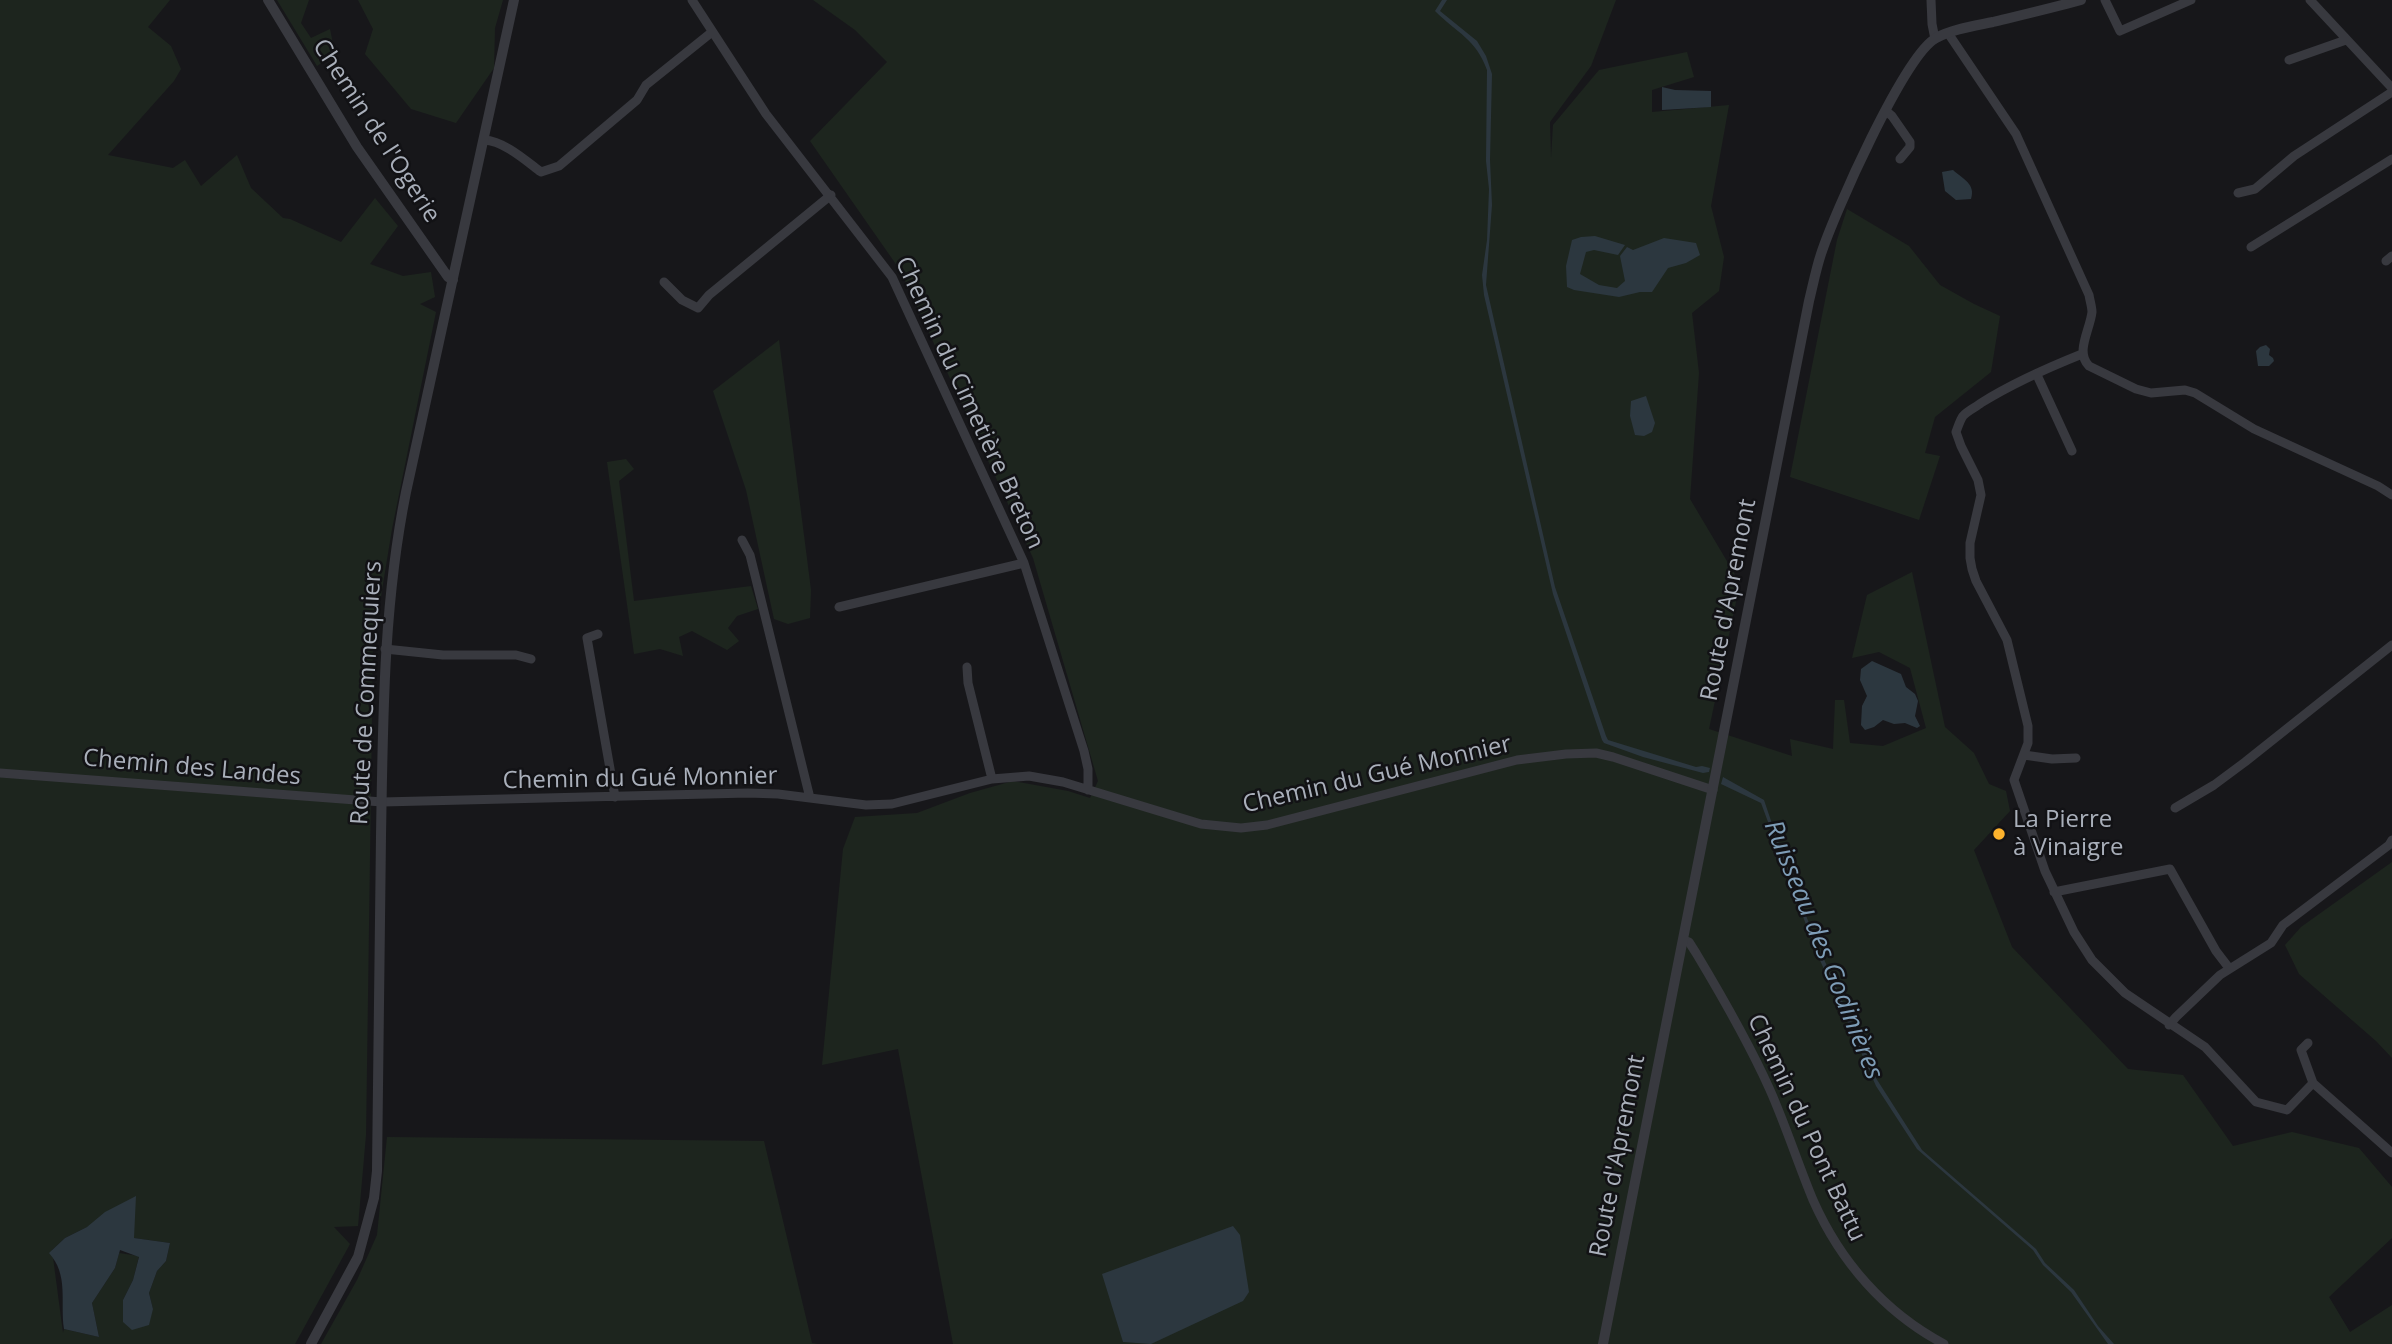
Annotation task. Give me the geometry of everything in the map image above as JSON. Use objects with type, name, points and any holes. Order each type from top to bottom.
[{"type":"street","name":"Chemin de l'Ogerie","points":[[268,0],[357,148],[411,228],[453,280]]},
{"type":"street","name":"Route de Commequiers","points":[[311,1344],[358,1257],[374,1198],[377,1171],[385,649],[396,544],[514,0]]},
{"type":"street","name":"Chemin du Cimetière Breton","points":[[692,0],[766,114],[892,277],[1024,563],[1084,751],[1088,769],[1088,790]]},
{"type":"street","points":[[1931,0],[1935,39]]},
{"type":"street","name":"Route d'Apremont","points":[[1603,1344],[1818,266],[1831,227],[1886,111],[1913,64],[1935,39],[1948,33],[2081,0]]},
{"type":"street","points":[[2105,0],[2120,31],[2191,0]]},
{"type":"street","points":[[2238,193],[2255,189],[2294,156],[2392,90],[2310,0]]},
{"type":"street","points":[[484,140],[521,157],[541,172],[551,170],[638,100],[646,85],[712,32]]},
{"type":"street","points":[[1948,33],[2016,134],[2089,295],[2092,311],[2082,354],[2089,366],[2136,389],[2151,393],[2185,390],[2194,393],[2242,422],[2392,495]]},
{"type":"street","points":[[2289,60],[2346,40]]},
{"type":"street","points":[[1886,111],[1910,142],[1910,147],[1900,159]]},
{"type":"street","points":[[2251,247],[2392,159]]},
{"type":"street","points":[[664,282],[682,300],[698,308],[709,295],[831,195]]},
{"type":"street","points":[[2082,354],[2023,379],[1964,415],[1956,432],[1978,480],[1981,495],[1969,558],[1976,581],[2007,640],[2028,726],[2028,743],[2014,780],[2018,797],[2045,871],[2074,932],[2092,960],[2125,993],[2205,1047],[2256,1102],[2287,1110],[2313,1083]]},
{"type":"street","points":[[2037,375],[2072,451]]},
{"type":"street","points":[[741,540],[750,555],[810,798]]},
{"type":"street","points":[[839,607],[1024,563]]},
{"type":"street","points":[[598,634],[587,638],[615,797]]},
{"type":"street","points":[[2175,808],[2224,777],[2392,645]]},
{"type":"street","points":[[385,649],[443,655],[516,655],[531,659]]},
{"type":"street","points":[[967,667],[968,683],[992,779]]},
{"type":"street","name":"Chemin du Gué Monnier","points":[[382,802],[748,793],[866,805],[892,804],[1013,776],[1044,778],[1201,824],[1241,828],[1267,825],[1517,760],[1596,753],[1713,790]]},
{"type":"street","points":[[2024,755],[2052,760],[2076,758]]},
{"type":"street","name":"Chemin des Landes","points":[[0,773],[382,802]]},
{"type":"street","points":[[2169,1025],[2229,968],[2271,943],[2283,925],[2392,840]]},
{"type":"street","points":[[2054,892],[2170,869],[2216,951],[2229,968]]},
{"type":"street","name":"Chemin du Pont Battu","points":[[1683,940],[1689,942],[1696,953],[1754,1055],[1831,1236],[1860,1277],[1897,1313],[1944,1344]]},
{"type":"street","points":[[2308,1043],[2301,1051],[2313,1083],[2392,1153]]},
{"type":"shaded area","points":[[0,0],[170,0],[148,27],[171,46],[181,69],[174,81],[108,155],[173,168],[185,160],[201,186],[237,155],[251,188],[283,218],[341,242],[375,198],[398,226],[370,264],[403,276],[431,272],[435,297],[420,304],[436,312],[392,529],[373,645],[366,1135],[358,1226],[334,1227],[350,1244],[295,1344],[0,1344]],"holes":[[[87,1227],[170,1243],[166,1261],[157,1271],[149,1293],[153,1309],[123,1300],[133,1280],[139,1256],[119,1253],[115,1268],[92,1303],[99,1337],[64,1329],[63,1333],[52,1250],[65,1238]]]},
{"type":"shaded area","points":[[277,0],[309,0],[301,23],[311,38],[330,29],[335,54],[317,66]]},
{"type":"shaded area","points":[[358,0],[503,0],[495,28],[494,68],[456,123],[411,109],[365,54],[373,29]]},
{"type":"shaded area","points":[[813,0],[1616,0],[1591,66],[1550,122],[1551,158],[1553,125],[1599,70],[1687,52],[1694,77],[1652,90],[1652,112],[1729,105],[1711,206],[1724,257],[1719,291],[1692,313],[1699,373],[1690,499],[1740,583],[1709,729],[1792,756],[1790,739],[1833,749],[1835,700],[1844,700],[1850,743],[1883,746],[1926,728],[1910,668],[1879,652],[1852,658],[1867,595],[1912,572],[1945,727],[1974,753],[1989,784],[2006,791],[2010,811],[1974,850],[2012,947],[2128,1069],[2183,1075],[2233,1146],[2292,1132],[2359,1148],[2392,1187],[2392,1238],[2329,1297],[2350,1332],[2392,1305],[2392,1344],[953,1344],[898,1049],[822,1065],[843,849],[855,817],[917,813],[970,793],[1013,781],[1090,798],[1098,781],[1033,558],[900,270],[810,141],[887,62],[855,30]]},
{"type":"shaded area","points":[[1442,0],[1447,0],[1440,11],[1477,41],[1492,74],[1492,205],[1486,285],[1555,587],[1606,736],[1608,740],[1696,767],[1710,768],[1709,772],[1703,773],[1643,757],[1602,740],[1553,594],[1484,295],[1482,275],[1487,240],[1489,189],[1486,161],[1487,70],[1472,44],[1435,11]]},
{"type":"shaded area","points":[[1662,87],[1711,91],[1711,107],[1662,110]]},
{"type":"shaded area","points":[[1953,170],[1972,189],[1971,199],[1956,200],[1945,191],[1942,172]]},
{"type":"shaded area","points":[[1847,209],[1909,246],[1940,285],[2000,316],[1991,372],[1935,417],[1925,453],[1940,456],[1919,520],[1790,477],[1837,240]]},
{"type":"shaded area","points":[[1595,236],[1625,245],[1618,255],[1594,250],[1586,252],[1580,274],[1599,285],[1617,288],[1625,281],[1620,256],[1627,247],[1633,250],[1664,238],[1696,243],[1700,255],[1686,263],[1668,268],[1652,292],[1619,297],[1567,287],[1566,266],[1572,240]]},
{"type":"shaded area","points":[[779,340],[811,590],[810,618],[788,624],[774,619],[746,490],[713,391]]},
{"type":"shaded area","points":[[2266,345],[2274,361],[2269,366],[2258,366],[2256,351]]},
{"type":"shaded area","points":[[1646,396],[1655,423],[1652,432],[1644,436],[1635,435],[1630,416],[1631,401]]},
{"type":"shaded area","points":[[626,459],[634,469],[619,481],[634,601],[751,586],[758,609],[737,616],[728,628],[739,641],[727,650],[692,631],[679,637],[683,656],[660,649],[634,654],[607,462]]},
{"type":"shaded area","points":[[1872,661],[1901,674],[1906,687],[1915,694],[1918,701],[1915,716],[1920,726],[1917,728],[1905,723],[1894,724],[1883,720],[1865,730],[1861,725],[1862,706],[1867,696],[1860,680],[1861,669]]},
{"type":"shaded area","points":[[1723,777],[1764,800],[1801,902],[1842,1002],[1873,1067],[1874,1075],[1922,1150],[2036,1249],[2045,1263],[2074,1290],[2098,1326],[2114,1344],[2108,1344],[2071,1292],[2043,1265],[2033,1250],[1917,1149],[1876,1086],[1815,949],[1761,803],[1721,784]]},
{"type":"shaded area","points":[[2392,862],[2392,1058],[2299,974],[2285,945],[2301,927]]},
{"type":"shaded area","points":[[387,1137],[764,1141],[812,1343],[818,1344],[321,1344],[357,1280],[377,1235]]},
{"type":"shaded area","points":[[136,1196],[134,1238],[170,1243],[166,1261],[157,1271],[149,1293],[153,1309],[149,1325],[132,1330],[123,1322],[123,1300],[133,1280],[139,1257],[120,1250],[115,1268],[92,1303],[99,1337],[64,1329],[61,1280],[55,1261],[49,1253],[65,1238]]},
{"type":"shaded area","points":[[1233,1226],[1240,1235],[1249,1292],[1243,1301],[1151,1344],[1123,1342],[1102,1274]]},
{"type":"place","name":"La Pierre à Vinaigre","points":[[1999,834]]},
{"type":"water label","name":"Ruisseau des Godinières","points":[[1823,950]]}]
